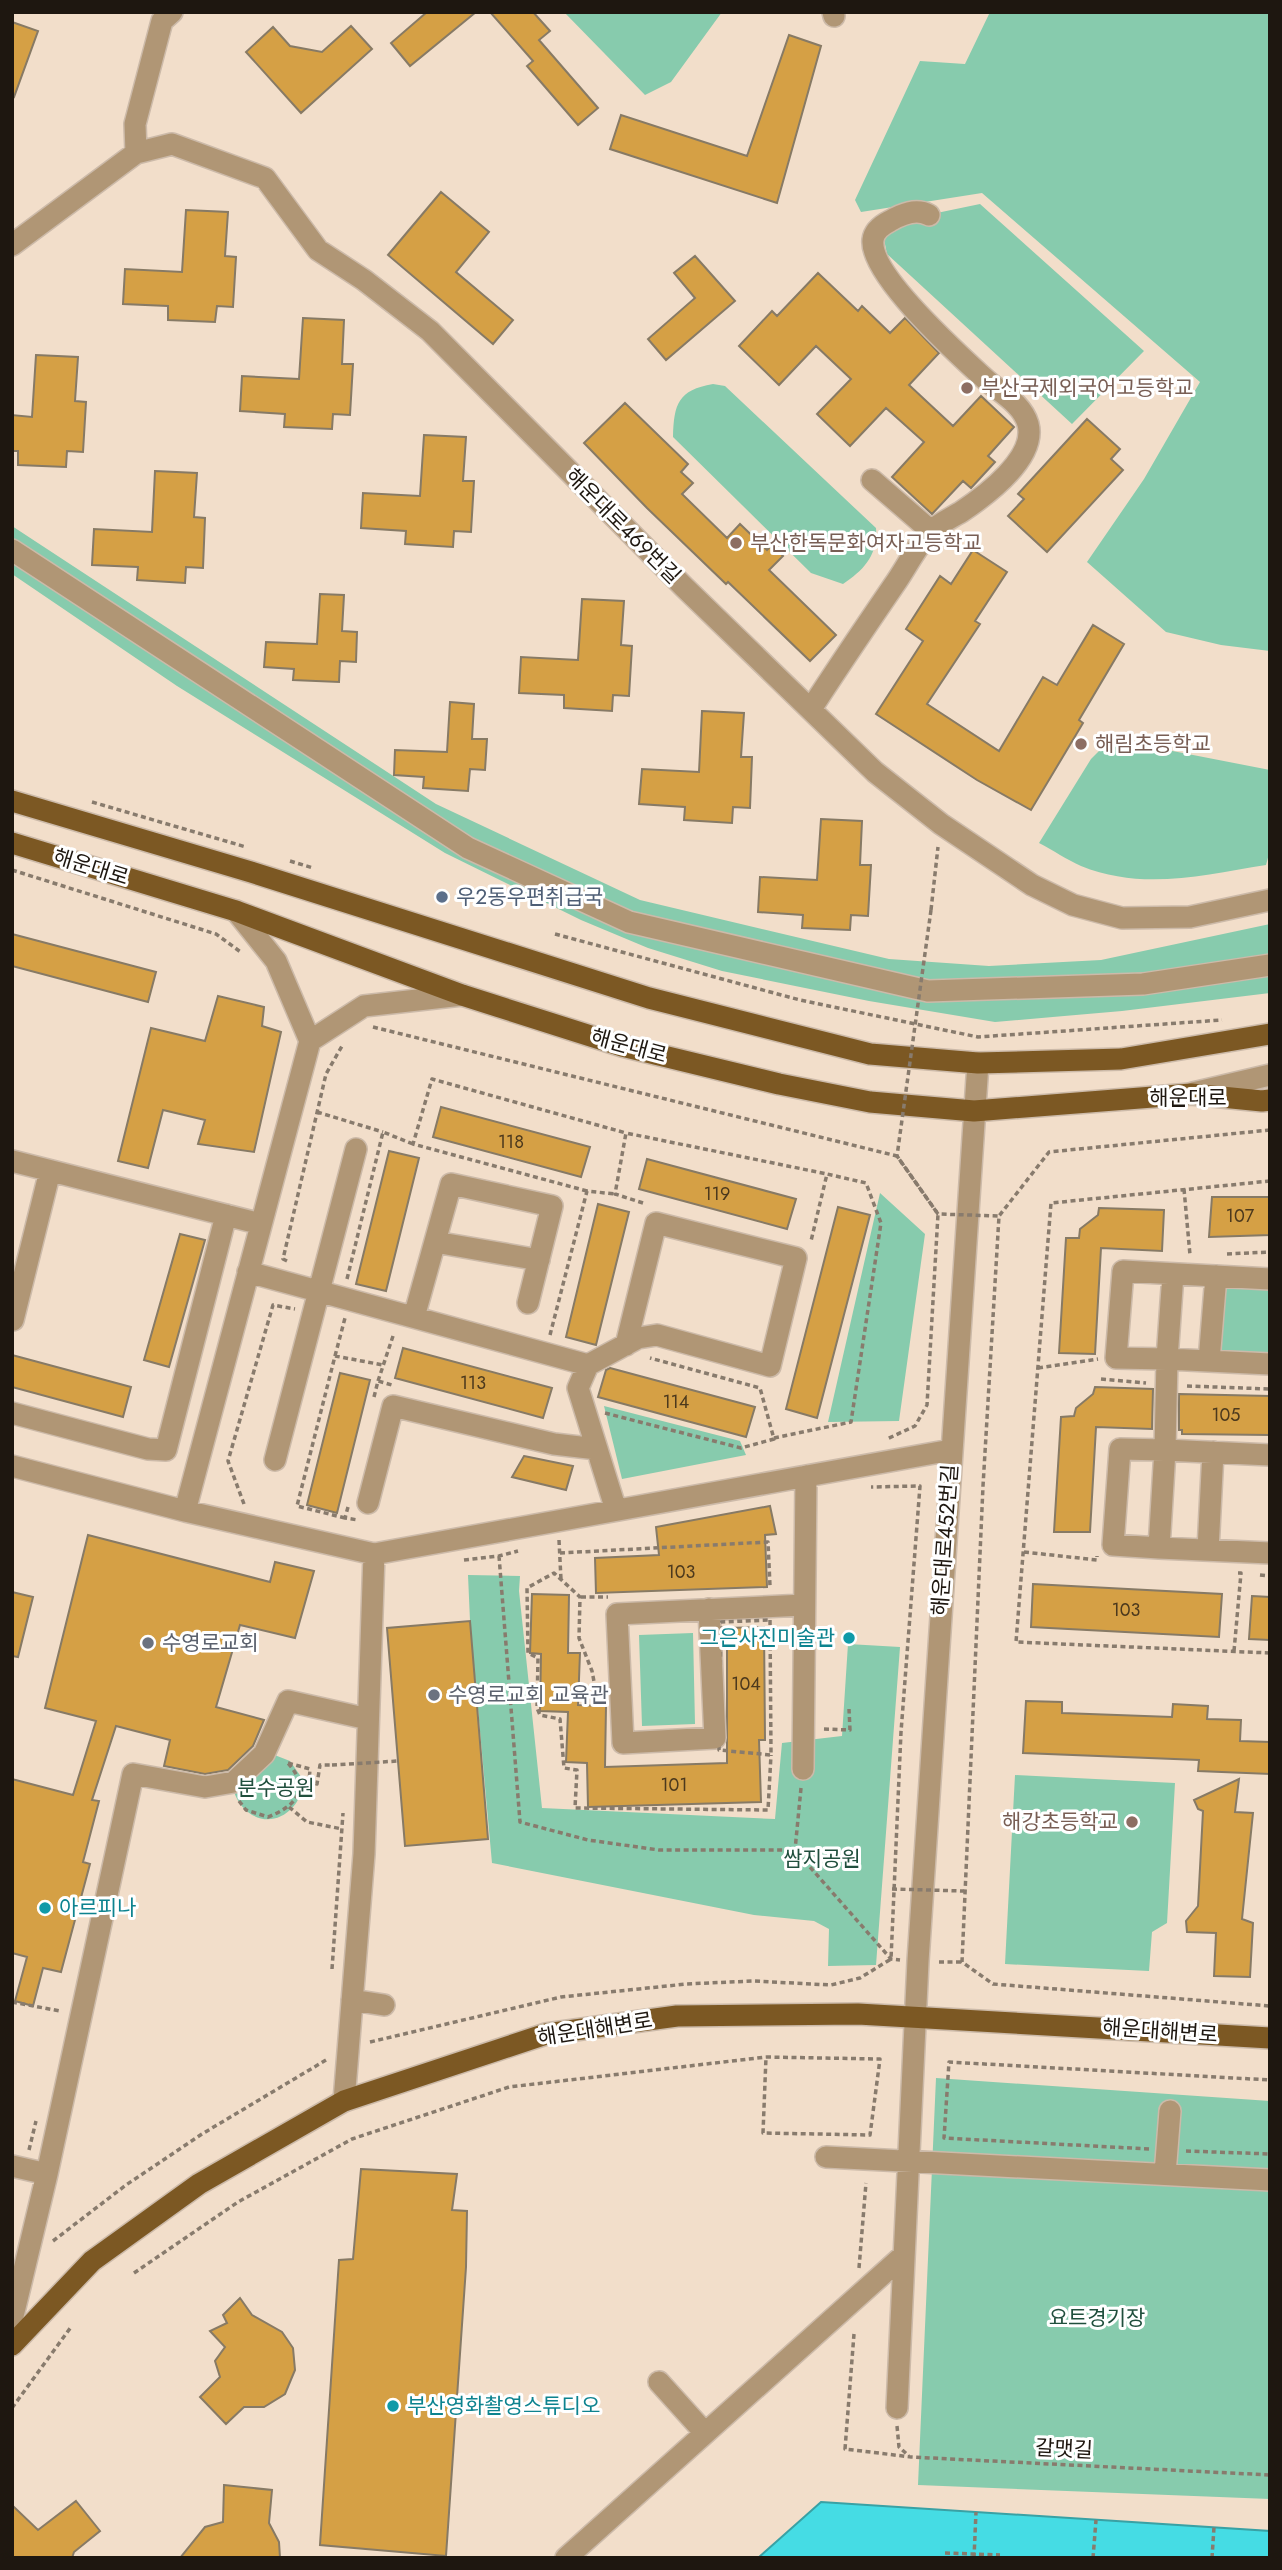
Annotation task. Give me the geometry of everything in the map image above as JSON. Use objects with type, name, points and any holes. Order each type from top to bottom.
[{"type":"main road","name":"해운대로","points":[[12,801],[251,872],[649,998],[870,1054],[978,1063],[1121,1059],[1270,1034]]},
{"type":"main road","name":"해운대로","points":[[12,843],[236,911],[462,995],[622,1046],[779,1084],[870,1102],[974,1111],[1191,1094],[1270,1100]]},
{"type":"main road","name":"해운대해변로","points":[[12,2345],[92,2261],[199,2183],[344,2101],[546,2034],[677,2016],[858,2014],[1270,2038]]},
{"type":"street","points":[[136,153],[135,124],[167,17]]},
{"type":"street","name":"해운대로469번길","points":[[12,245],[136,153],[172,144],[265,178],[318,250],[430,331],[684,587],[875,772],[941,824],[1032,885],[1073,905],[1122,918],[1190,917],[1270,900]]},
{"type":"street","points":[[811,709],[930,531],[963,510],[1008,475],[1022,456],[1028,441],[1028,424],[1017,404],[987,381],[919,315],[889,276],[874,250],[873,237],[881,226],[911,212],[922,211],[929,215]]},
{"type":"street","points":[[872,480],[930,531]]},
{"type":"street","points":[[12,550],[468,848],[629,922],[928,991],[1143,984],[1270,964]]},
{"type":"street","points":[[184,1511],[310,1041],[276,961],[236,911]]},
{"type":"street","points":[[310,1041],[364,1006],[462,995]]},
{"type":"street","name":"해운대로452번길","points":[[897,2408],[915,2016],[978,1063]]},
{"type":"street","points":[[1191,1094],[1270,1074]]},
{"type":"street","points":[[275,1460],[356,1149]]},
{"type":"street","points":[[12,1161],[261,1224]]},
{"type":"street","points":[[13,1320],[50,1171]]},
{"type":"street","points":[[415,1317],[451,1184],[552,1206],[528,1303]]},
{"type":"street","points":[[12,1413],[148,1449],[166,1450],[226,1215]]},
{"type":"street","points":[[616,1510],[579,1388],[588,1365],[638,1338],[657,1335],[771,1366],[796,1258],[656,1223],[633,1350]]},
{"type":"street","points":[[435,1242],[539,1260]]},
{"type":"street","points":[[1270,1279],[1124,1271],[1116,1358],[1270,1364]]},
{"type":"street","points":[[248,1272],[588,1365]]},
{"type":"street","points":[[1159,1548],[1173,1274]]},
{"type":"street","points":[[1209,1361],[1216,1276]]},
{"type":"street","points":[[368,1503],[393,1406],[554,1444],[597,1449]]},
{"type":"street","points":[[1270,1455],[1120,1449],[1113,1545],[1270,1553]]},
{"type":"street","points":[[12,1466],[184,1511],[374,1554],[951,1450]]},
{"type":"street","points":[[1208,1550],[1213,1452]]},
{"type":"street","points":[[802,1776],[806,1476]]},
{"type":"street","points":[[344,2101],[364,1854],[374,1554]]},
{"type":"street","points":[[715,1616],[715,1738],[623,1743],[617,1614],[715,1616],[804,1605]]},
{"type":"street","points":[[12,2320],[47,2174],[133,1774],[205,1787],[234,1782],[264,1754],[288,1701],[368,1718]]},
{"type":"street","points":[[352,2000],[384,2005]]},
{"type":"street","points":[[1165,2174],[1170,2111]]},
{"type":"street","points":[[826,2157],[1270,2180]]},
{"type":"street","points":[[12,2166],[47,2174]]},
{"type":"street","points":[[566,2558],[904,2255]]},
{"type":"street","points":[[659,2382],[705,2433]]},
{"type":"path","points":[[897,1156],[941,824]]},
{"type":"path","points":[[12,870],[216,934],[245,955]]},
{"type":"path","points":[[366,1025],[897,1156],[938,1214],[928,1405],[915,1426],[889,1439],[875,1441]]},
{"type":"path","points":[[283,1259],[326,1074],[341,1047],[349,1040]]},
{"type":"path","points":[[412,1144],[432,1079],[626,1133],[866,1183],[881,1223],[851,1423],[774,1438],[741,1448],[600,1411],[603,1424]]},
{"type":"path","points":[[317,1112],[383,1132],[412,1144],[587,1191],[615,1194],[656,1206]]},
{"type":"path","points":[[1270,1130],[1049,1152],[999,1216],[983,1472],[962,1962],[993,1984],[1270,2006]]},
{"type":"path","points":[[346,1284],[383,1132]]},
{"type":"path","points":[[615,1194],[626,1133]]},
{"type":"path","points":[[811,1241],[827,1174]]},
{"type":"path","points":[[1270,1181],[1051,1203],[1016,1642],[1270,1653]]},
{"type":"path","points":[[1185,1189],[1190,1257]]},
{"type":"path","points":[[548,1342],[587,1191]]},
{"type":"path","points":[[938,1214],[999,1216]]},
{"type":"path","points":[[246,1510],[228,1461],[273,1305],[300,1309]]},
{"type":"path","points":[[345,1518],[297,1506],[344,1318],[357,1321]]},
{"type":"path","points":[[633,1350],[760,1388],[769,1383]]},
{"type":"path","points":[[335,1356],[383,1366]]},
{"type":"path","points":[[1101,1379],[1151,1384]]},
{"type":"path","points":[[1180,1385],[1270,1389]]},
{"type":"path","points":[[760,1388],[774,1438]]},
{"type":"path","points":[[867,1487],[919,1486],[892,1889],[891,1959]]},
{"type":"path","points":[[547,1542],[570,1537]]},
{"type":"path","points":[[559,1539],[561,1580]]},
{"type":"path","points":[[560,1553],[768,1542],[771,1597]]},
{"type":"path","points":[[461,1561],[499,1556],[523,1549]]},
{"type":"path","points":[[499,1556],[520,1822],[588,1840],[659,1850],[795,1850]]},
{"type":"path","points":[[1228,1572],[1241,1573],[1234,1651]]},
{"type":"path","points":[[580,1597],[621,1597]]},
{"type":"path","points":[[715,1616],[770,1620],[771,1755],[719,1750],[715,1616]]},
{"type":"path","points":[[821,1729],[850,1730],[849,1709]]},
{"type":"path","points":[[375,1764],[376,1751]]},
{"type":"path","points":[[279,1760],[310,1769],[309,1782],[317,1784],[320,1765],[398,1761]]},
{"type":"path","points":[[239,1800],[246,1810],[268,1817],[289,1807],[299,1792],[301,1782],[288,1763]]},
{"type":"path","points":[[802,1776],[795,1850],[891,1959]]},
{"type":"path","points":[[289,1807],[307,1822],[342,1829],[331,1980]]},
{"type":"path","points":[[892,1889],[964,1891]]},
{"type":"path","points":[[362,2044],[561,1997],[753,1981],[831,1985],[860,1978],[891,1959]]},
{"type":"path","points":[[12,2002],[60,2010],[57,2022]]},
{"type":"path","points":[[48,2233],[46,2247],[126,2185],[202,2134],[326,2062],[327,2048]]},
{"type":"path","points":[[134,2273],[238,2202],[352,2139],[509,2087],[766,2057],[880,2059],[870,2135],[763,2133],[766,2057]]},
{"type":"path","points":[[1155,2150],[944,2138],[949,2062],[1270,2080]]},
{"type":"path","points":[[29,2150],[38,2112]]},
{"type":"path","points":[[1186,2151],[1270,2154]]},
{"type":"path","points":[[859,2270],[866,2183]]},
{"type":"path","points":[[12,2409],[71,2327]]},
{"type":"path","name":"갈맷길","points":[[854,2334],[845,2449],[911,2457],[1270,2476]]},
{"type":"path","points":[[897,2408],[899,2447],[911,2457]]},
{"type":"path","points":[[974,2556],[976,2512]]},
{"type":"path","points":[[1093,2558],[1096,2520]]},
{"type":"path","points":[[1212,2558],[1214,2527]]},
{"type":"path","points":[[945,2553],[1000,2555]]},
{"type":"green space","points":[[564,12],[722,12],[671,82],[645,95]]},
{"type":"green space","points":[[990,12],[1270,12],[1270,651],[1221,645],[1166,632],[1087,562],[1144,479],[1200,382],[982,193],[861,212],[855,200],[920,61],[965,64]]},
{"type":"green space","points":[[980,204],[1144,351],[1072,424],[887,254],[883,234],[903,220]]},
{"type":"green space","points":[[713,384],[725,386],[876,528],[875,546],[868,561],[843,584],[811,573],[673,437],[680,400],[692,390]]},
{"type":"green space","points":[[12,526],[436,804],[640,900],[889,959],[989,966],[1101,960],[1270,924],[1270,993],[1122,1011],[995,1022],[869,1001],[722,971],[648,948],[581,920],[445,853],[177,686],[12,574]]},
{"type":"green space","points":[[1111,739],[1270,770],[1270,850],[1266,865],[1173,879],[1127,878],[1081,866],[1039,843],[1091,759]]},
{"type":"green space","points":[[880,1193],[925,1234],[899,1421],[828,1422]]},
{"type":"green space","points":[[1227,1283],[1270,1284],[1270,1356],[1220,1353]]},
{"type":"green space","points":[[604,1406],[740,1441],[746,1455],[622,1479]]},
{"type":"green space","name":"쌈지공원","points":[[468,1575],[520,1576],[519,1591],[542,1808],[775,1819],[782,1743],[842,1736],[848,1644],[900,1647],[876,1965],[828,1966],[829,1929],[814,1921],[754,1915],[492,1863]]},
{"type":"green space","points":[[693,1633],[695,1724],[642,1726],[639,1635]]},
{"type":"green space","name":"분수공원","points":[[272,1754],[290,1761],[304,1781],[299,1799],[293,1807],[275,1818],[266,1819],[243,1807],[233,1789]]},
{"type":"green space","points":[[1015,1775],[1175,1783],[1167,1923],[1152,1932],[1149,1971],[1005,1964]]},
{"type":"green space","name":"요트경기장","points":[[936,2078],[1270,2101],[1270,2499],[918,2485]]},
{"type":"water","points":[[821,2502],[1270,2531],[1270,2558],[758,2558]]},
{"type":"building","points":[[427,12],[476,12],[410,66],[391,43]]},
{"type":"building","points":[[490,12],[533,12],[550,31],[539,40],[598,108],[578,125],[527,66],[533,61]]},
{"type":"building","points":[[12,22],[38,31],[14,97],[12,96]]},
{"type":"building","points":[[351,26],[372,49],[301,113],[246,52],[273,27],[290,46],[322,52]]},
{"type":"building","points":[[789,35],[821,46],[777,203],[610,149],[621,115],[747,156]]},
{"type":"building","points":[[441,192],[489,232],[456,272],[513,320],[493,344],[388,255]]},
{"type":"building","points":[[186,210],[228,212],[225,256],[236,257],[233,307],[217,306],[215,322],[168,320],[168,306],[123,304],[125,269],[182,272]]},
{"type":"building","points":[[695,256],[735,301],[666,360],[648,339],[695,298],[674,273]]},
{"type":"building","points":[[818,273],[858,311],[862,306],[890,333],[905,318],[939,353],[909,385],[953,426],[981,396],[1014,427],[988,456],[995,462],[971,488],[963,481],[932,514],[892,477],[924,442],[886,408],[850,446],[817,414],[851,379],[816,346],[779,385],[739,346],[772,311],[777,316]]},
{"type":"building","points":[[303,318],[344,320],[342,364],[353,364],[350,415],[333,414],[332,429],[284,427],[285,414],[240,411],[242,376],[299,379]]},
{"type":"building","points":[[36,355],[78,357],[75,401],[86,402],[83,452],[67,451],[66,467],[18,465],[18,451],[12,451],[12,415],[32,417]]},
{"type":"building","points":[[625,403],[688,464],[681,472],[693,483],[682,494],[727,538],[740,524],[767,550],[772,545],[783,556],[769,570],[836,635],[810,661],[647,508],[584,443]]},
{"type":"building","points":[[1087,419],[1120,449],[1111,459],[1123,470],[1047,552],[1008,516],[1024,499],[1018,494]]},
{"type":"building","points":[[424,435],[466,437],[463,481],[474,481],[471,532],[454,531],[453,547],[405,544],[406,531],[361,528],[363,493],[420,496]]},
{"type":"building","points":[[155,471],[197,473],[194,517],[205,518],[203,568],[186,567],[185,583],[137,580],[138,567],[92,565],[94,529],[152,532]]},
{"type":"building","points":[[973,550],[1007,572],[975,621],[980,624],[927,704],[999,751],[1043,677],[1057,685],[1093,625],[1124,644],[1079,720],[1083,723],[1031,810],[977,780],[876,714],[923,641],[906,629],[940,576],[951,584]]},
{"type":"building","points":[[320,594],[344,595],[342,631],[357,632],[356,662],[340,661],[339,682],[293,680],[294,669],[264,667],[266,642],[317,644]]},
{"type":"building","points":[[582,599],[624,601],[621,645],[632,646],[629,696],[613,695],[612,711],[564,708],[564,695],[519,693],[521,657],[578,660]]},
{"type":"building","points":[[450,702],[474,704],[472,739],[487,739],[485,770],[470,769],[468,791],[423,788],[424,777],[394,775],[395,750],[447,752]]},
{"type":"building","points":[[702,711],[744,713],[741,757],[752,757],[750,808],[733,807],[732,823],[684,820],[685,807],[639,804],[642,769],[699,772]]},
{"type":"building","points":[[821,819],[862,821],[860,865],[871,865],[868,916],[851,915],[850,930],[802,928],[803,915],[758,912],[760,877],[817,880]]},
{"type":"building","points":[[12,934],[156,972],[148,1002],[12,966]]},
{"type":"building","points":[[218,996],[264,1007],[262,1026],[281,1032],[254,1152],[198,1144],[205,1120],[163,1110],[148,1168],[118,1161],[151,1028],[205,1041]]},
{"type":"building","points":[[441,1107],[590,1147],[581,1177],[433,1137]]},
{"type":"building","points":[[389,1151],[419,1158],[386,1291],[356,1284]]},
{"type":"building","points":[[647,1159],[796,1199],[787,1229],[639,1189]]},
{"type":"building","points":[[1212,1197],[1270,1197],[1270,1235],[1209,1237]]},
{"type":"building","points":[[598,1204],[629,1212],[596,1345],[566,1337]]},
{"type":"building","points":[[838,1207],[870,1215],[817,1418],[786,1409]]},
{"type":"building","points":[[1099,1208],[1164,1210],[1162,1251],[1101,1248],[1095,1354],[1059,1353],[1066,1238],[1079,1238],[1080,1229],[1098,1215]]},
{"type":"building","points":[[180,1234],[205,1240],[169,1367],[144,1360]]},
{"type":"building","points":[[403,1348],[552,1388],[543,1418],[395,1378]]},
{"type":"building","points":[[12,1355],[131,1387],[123,1417],[12,1387]]},
{"type":"building","points":[[610,1368],[755,1407],[746,1437],[598,1397],[606,1370]]},
{"type":"building","points":[[340,1373],[370,1380],[337,1513],[307,1505]]},
{"type":"building","points":[[1095,1387],[1153,1389],[1152,1429],[1096,1427],[1090,1532],[1054,1532],[1061,1417],[1074,1416],[1076,1408],[1093,1394]]},
{"type":"building","points":[[1179,1394],[1270,1396],[1270,1435],[1182,1434],[1182,1430],[1179,1430]]},
{"type":"building","points":[[524,1456],[573,1466],[566,1490],[512,1477]]},
{"type":"building","points":[[770,1506],[776,1534],[765,1535],[767,1587],[596,1593],[595,1558],[659,1555],[656,1527]]},
{"type":"building","name":"수영로교회","points":[[88,1535],[270,1582],[275,1562],[314,1571],[295,1638],[240,1625],[216,1707],[264,1720],[253,1746],[228,1770],[205,1774],[164,1766],[170,1740],[116,1726],[92,1800],[99,1801],[83,1862],[90,1864],[61,1972],[43,1968],[33,2006],[15,2001],[27,1957],[12,1953],[12,1779],[73,1795],[96,1721],[45,1708]]},
{"type":"building","points":[[1033,1584],[1222,1594],[1219,1637],[1031,1627]]},
{"type":"building","points":[[12,1592],[33,1597],[18,1657],[12,1656]]},
{"type":"building","points":[[532,1594],[569,1595],[568,1653],[580,1653],[578,1705],[606,1706],[605,1767],[727,1763],[727,1628],[764,1627],[765,1740],[759,1740],[761,1802],[588,1807],[587,1763],[566,1762],[568,1712],[540,1711],[541,1654],[530,1653]]},
{"type":"building","points":[[1252,1596],[1270,1597],[1270,1640],[1249,1639]]},
{"type":"building","name":"수영로교회 교육관","points":[[470,1621],[488,1839],[405,1846],[387,1628]]},
{"type":"building","points":[[1026,1701],[1062,1702],[1062,1713],[1172,1717],[1173,1704],[1208,1706],[1207,1719],[1241,1720],[1240,1741],[1270,1742],[1270,1774],[1198,1771],[1199,1760],[1023,1753]]},
{"type":"building","points":[[1239,1779],[1235,1812],[1253,1813],[1242,1919],[1253,1923],[1250,1977],[1214,1976],[1216,1933],[1187,1932],[1186,1921],[1198,1906],[1203,1811],[1198,1809],[1194,1800]]},
{"type":"building","name":"부산영화촬영스튜디오","points":[[361,2169],[457,2174],[452,2210],[467,2211],[466,2267],[446,2556],[320,2545],[339,2260],[353,2259]]},
{"type":"building","points":[[240,2298],[252,2315],[282,2332],[293,2348],[295,2370],[285,2394],[264,2407],[244,2407],[226,2424],[200,2397],[220,2377],[215,2361],[225,2347],[210,2331],[227,2323],[223,2315]]},
{"type":"building","points":[[224,2485],[272,2490],[269,2523],[279,2542],[280,2558],[180,2558],[205,2527],[223,2522]]},
{"type":"building","points":[[76,2501],[100,2531],[74,2552],[72,2558],[12,2558],[12,2505],[38,2530]]},
{"type":"place","name":"부산국제외국어고등학교","points":[[967,388]]},
{"type":"place","name":"부산한독문화여자고등학교","points":[[736,543]]},
{"type":"place","name":"해림초등학교","points":[[1081,744]]},
{"type":"place","name":"우2동우편취급국","points":[[442,897]]},
{"type":"place","name":"그은사진미술관","points":[[849,1638]]},
{"type":"place","name":"수영로교회","points":[[148,1643]]},
{"type":"place","name":"수영로교회 교육관","points":[[434,1695]]},
{"type":"place","name":"해강초등학교","points":[[1132,1822]]},
{"type":"place","name":"아르피나","points":[[45,1908]]},
{"type":"place","name":"부산영화촬영스튜디오","points":[[393,2406]]}]
